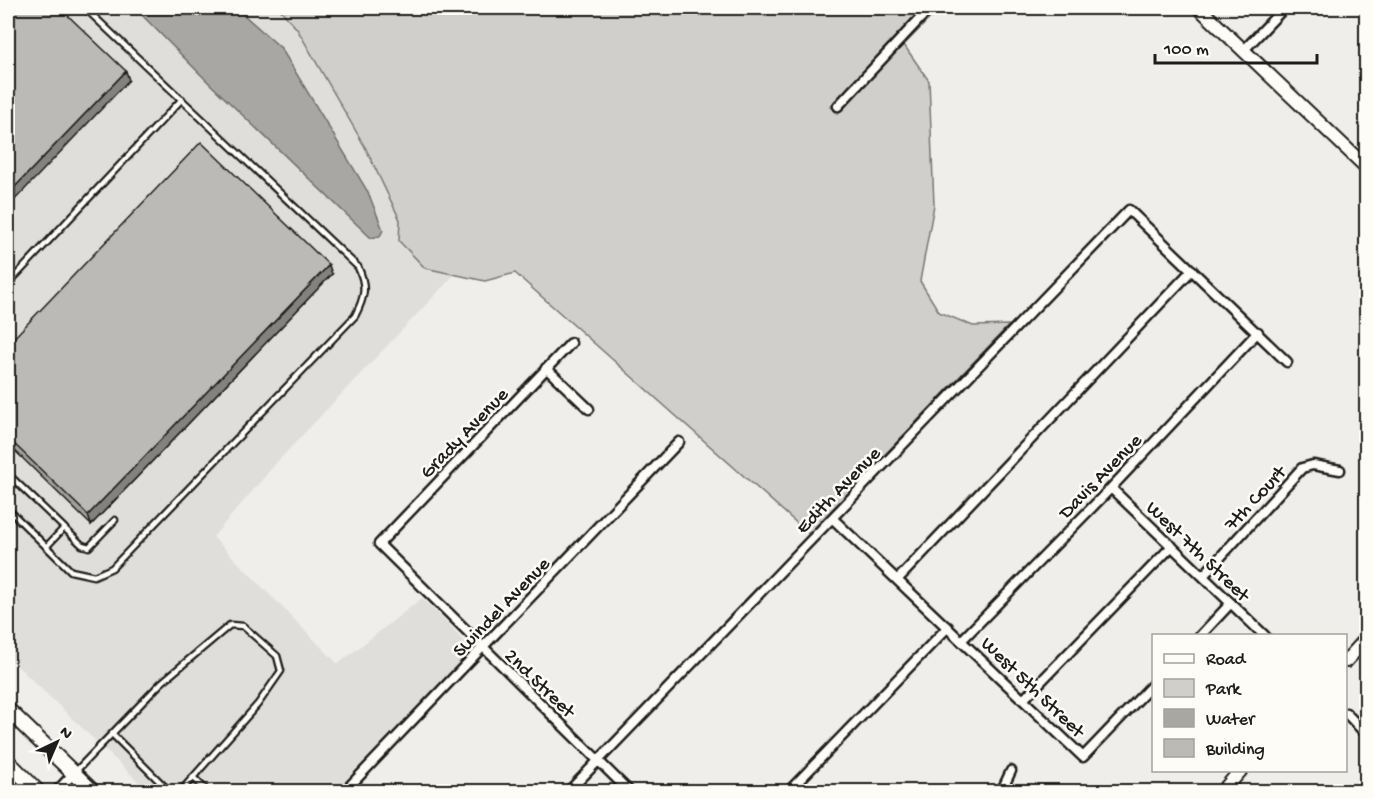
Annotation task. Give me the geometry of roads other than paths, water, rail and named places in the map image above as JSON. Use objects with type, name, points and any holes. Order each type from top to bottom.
[{"type":"main road","points":[[8,710],[93,792]]},
{"type":"main road","points":[[8,762],[38,792]]},
{"type":"street","points":[[838,106],[930,8]]},
{"type":"street","points":[[1199,8],[1366,167]]},
{"type":"street","points":[[1244,50],[1284,8]]},
{"type":"street","name":"Edith Avenue","points":[[568,792],[1129,210],[1192,270]]},
{"type":"street","points":[[898,579],[1192,270],[1287,362]]},
{"type":"street","name":"Davis Avenue","points":[[962,640],[1111,488],[1258,332]]},
{"type":"street","name":"Grady Avenue","points":[[379,544],[571,343]]},
{"type":"street","points":[[546,368],[590,409]]},
{"type":"street","name":"Swindel Avenue","points":[[344,792],[679,442]]},
{"type":"street","name":"7th Court","points":[[1203,576],[1302,468],[1313,465],[1340,470]]},
{"type":"street","name":"West 7th Street","points":[[1111,488],[1263,634]]},
{"type":"street","points":[[788,792],[948,627],[832,518]]},
{"type":"street","name":"2nd Street","points":[[379,544],[630,792]]},
{"type":"street","points":[[1023,700],[1172,546]]},
{"type":"street","points":[[1202,634],[1231,603]]},
{"type":"street","name":"West 5th Street","points":[[948,627],[1083,757],[1152,685]]},
{"type":"street","points":[[1347,660],[1366,639]]},
{"type":"street","points":[[1347,714],[1366,734]]},
{"type":"street","points":[[1001,792],[1011,771]]},
{"type":"street","points":[[1222,792],[1240,772]]},
{"type":"street","points":[[56,792],[74,773]]},
{"type":"lane","points":[[8,509],[71,571],[94,576],[112,568],[355,316],[364,299],[365,282],[358,267],[85,8]]},
{"type":"lane","points":[[8,284],[182,99]]},
{"type":"lane","points":[[8,474],[82,545],[89,547],[115,520]]},
{"type":"lane","points":[[46,547],[64,528]]},
{"type":"lane","points":[[74,773],[161,683],[230,625],[243,626],[277,656],[282,671],[258,704],[180,792]]},
{"type":"lane","points":[[112,734],[170,792]]},
{"type":"lane","points":[[193,777],[208,792]]},
{"type":"water","points":[[135,8],[236,8],[281,48],[368,192],[383,230],[380,236],[371,238],[209,83]]}]
